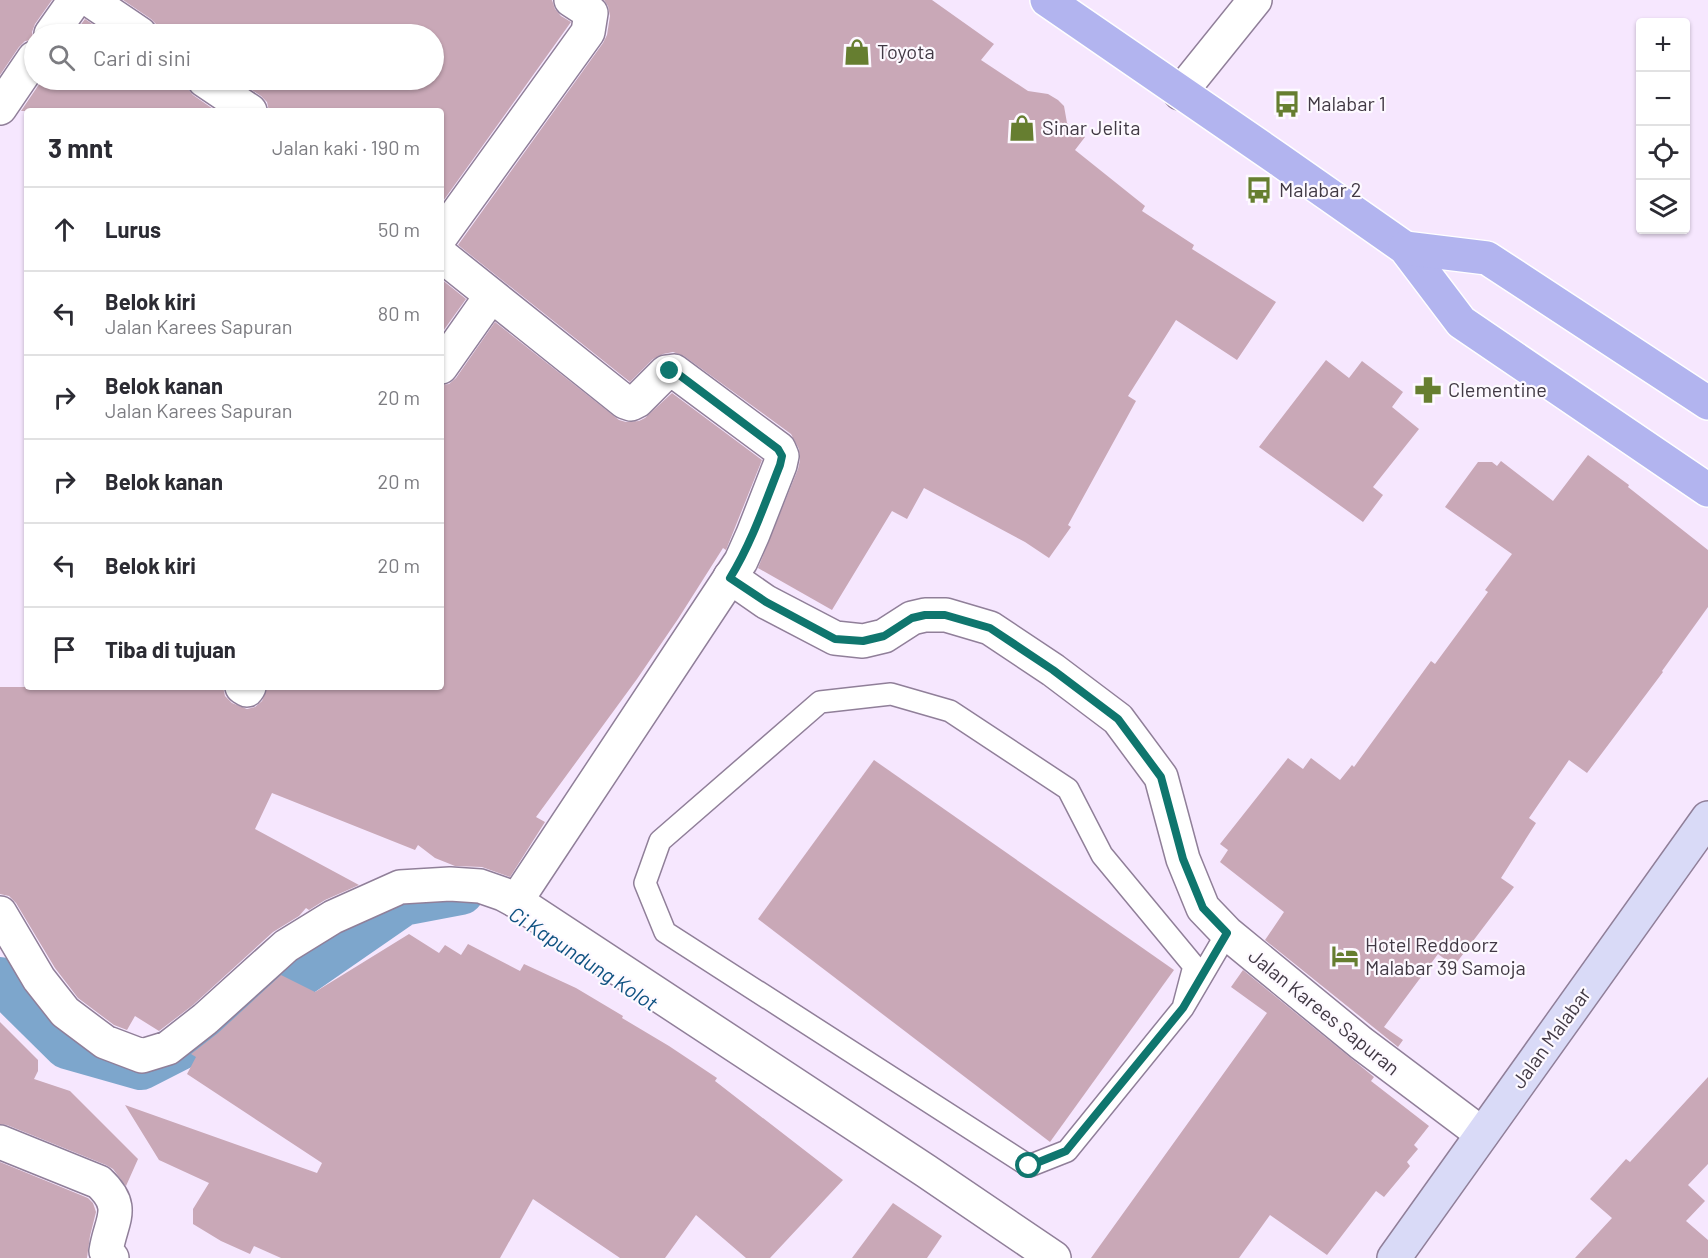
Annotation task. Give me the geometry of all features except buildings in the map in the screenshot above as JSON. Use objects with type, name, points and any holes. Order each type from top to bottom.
[{"type":"main road","points":[[1047,0],[1405,248],[1461,322],[1708,490]]},
{"type":"main road","points":[[1405,248],[1487,258],[1708,403]]},
{"type":"street","points":[[58,24],[75,0]]},
{"type":"street","points":[[90,0],[125,24]]},
{"type":"street","points":[[444,232],[588,32],[591,13],[571,0]]},
{"type":"street","points":[[1180,93],[1255,0]]},
{"type":"street","points":[[0,108],[24,73]]},
{"type":"street","points":[[219,90],[246,108]]},
{"type":"street","points":[[444,257],[625,402],[631,404],[637,401],[666,372],[674,371],[778,449],[782,456],[741,561],[516,901]]},
{"type":"street","points":[[444,363],[491,296]]},
{"type":"street","name":"Jalan Karees Sapuran","points":[[730,578],[766,602],[835,639],[863,641],[884,636],[912,618],[925,615],[945,615],[990,628],[1053,670],[1118,719],[1161,777],[1183,859],[1203,908],[1227,933],[1361,1043],[1482,1134]]},
{"type":"street","name":"Jalan Malabar","points":[[1394,1258],[1708,818]]},
{"type":"street","points":[[0,913],[39,979],[65,1012],[105,1042],[142,1056],[168,1048],[205,1019],[286,946],[333,918],[400,887],[450,884],[480,886],[516,901],[1054,1258]]},
{"type":"street","points":[[0,1142],[99,1182],[110,1193],[115,1203],[115,1218],[106,1251],[112,1258]]},
{"type":"lane","points":[[1183,1008],[1194,966],[1102,855],[1068,789],[950,711],[891,694],[820,702],[660,841],[645,883],[665,932],[1029,1166],[1066,1151],[1183,1008],[1227,933]]},
{"type":"waterway","name":"Ci Kapundung Kolot","points":[[0,980],[67,1046],[141,1067],[237,1018],[403,903],[461,892]]},
{"type":"place","name":"Toyota","points":[[857,52]]},
{"type":"place","name":"Malabar 1","points":[[1287,104]]},
{"type":"place","name":"Sinar Jelita","points":[[1022,128]]},
{"type":"place","name":"Malabar 2","points":[[1259,190]]},
{"type":"place","name":"Clementine","points":[[1428,390]]},
{"type":"place","name":"Hotel Reddoorz Malabar 39 Samoja","points":[[1345,956]]},
{"type":"route","points":[[670,371],[674,371],[778,449],[782,456],[753,534],[741,561],[730,578],[766,602],[835,639],[863,641],[884,636],[912,618],[925,615],[945,615],[990,628],[1053,670],[1118,719],[1161,777],[1183,859],[1203,908],[1227,933],[1183,1008],[1066,1151],[1029,1166]]}]
